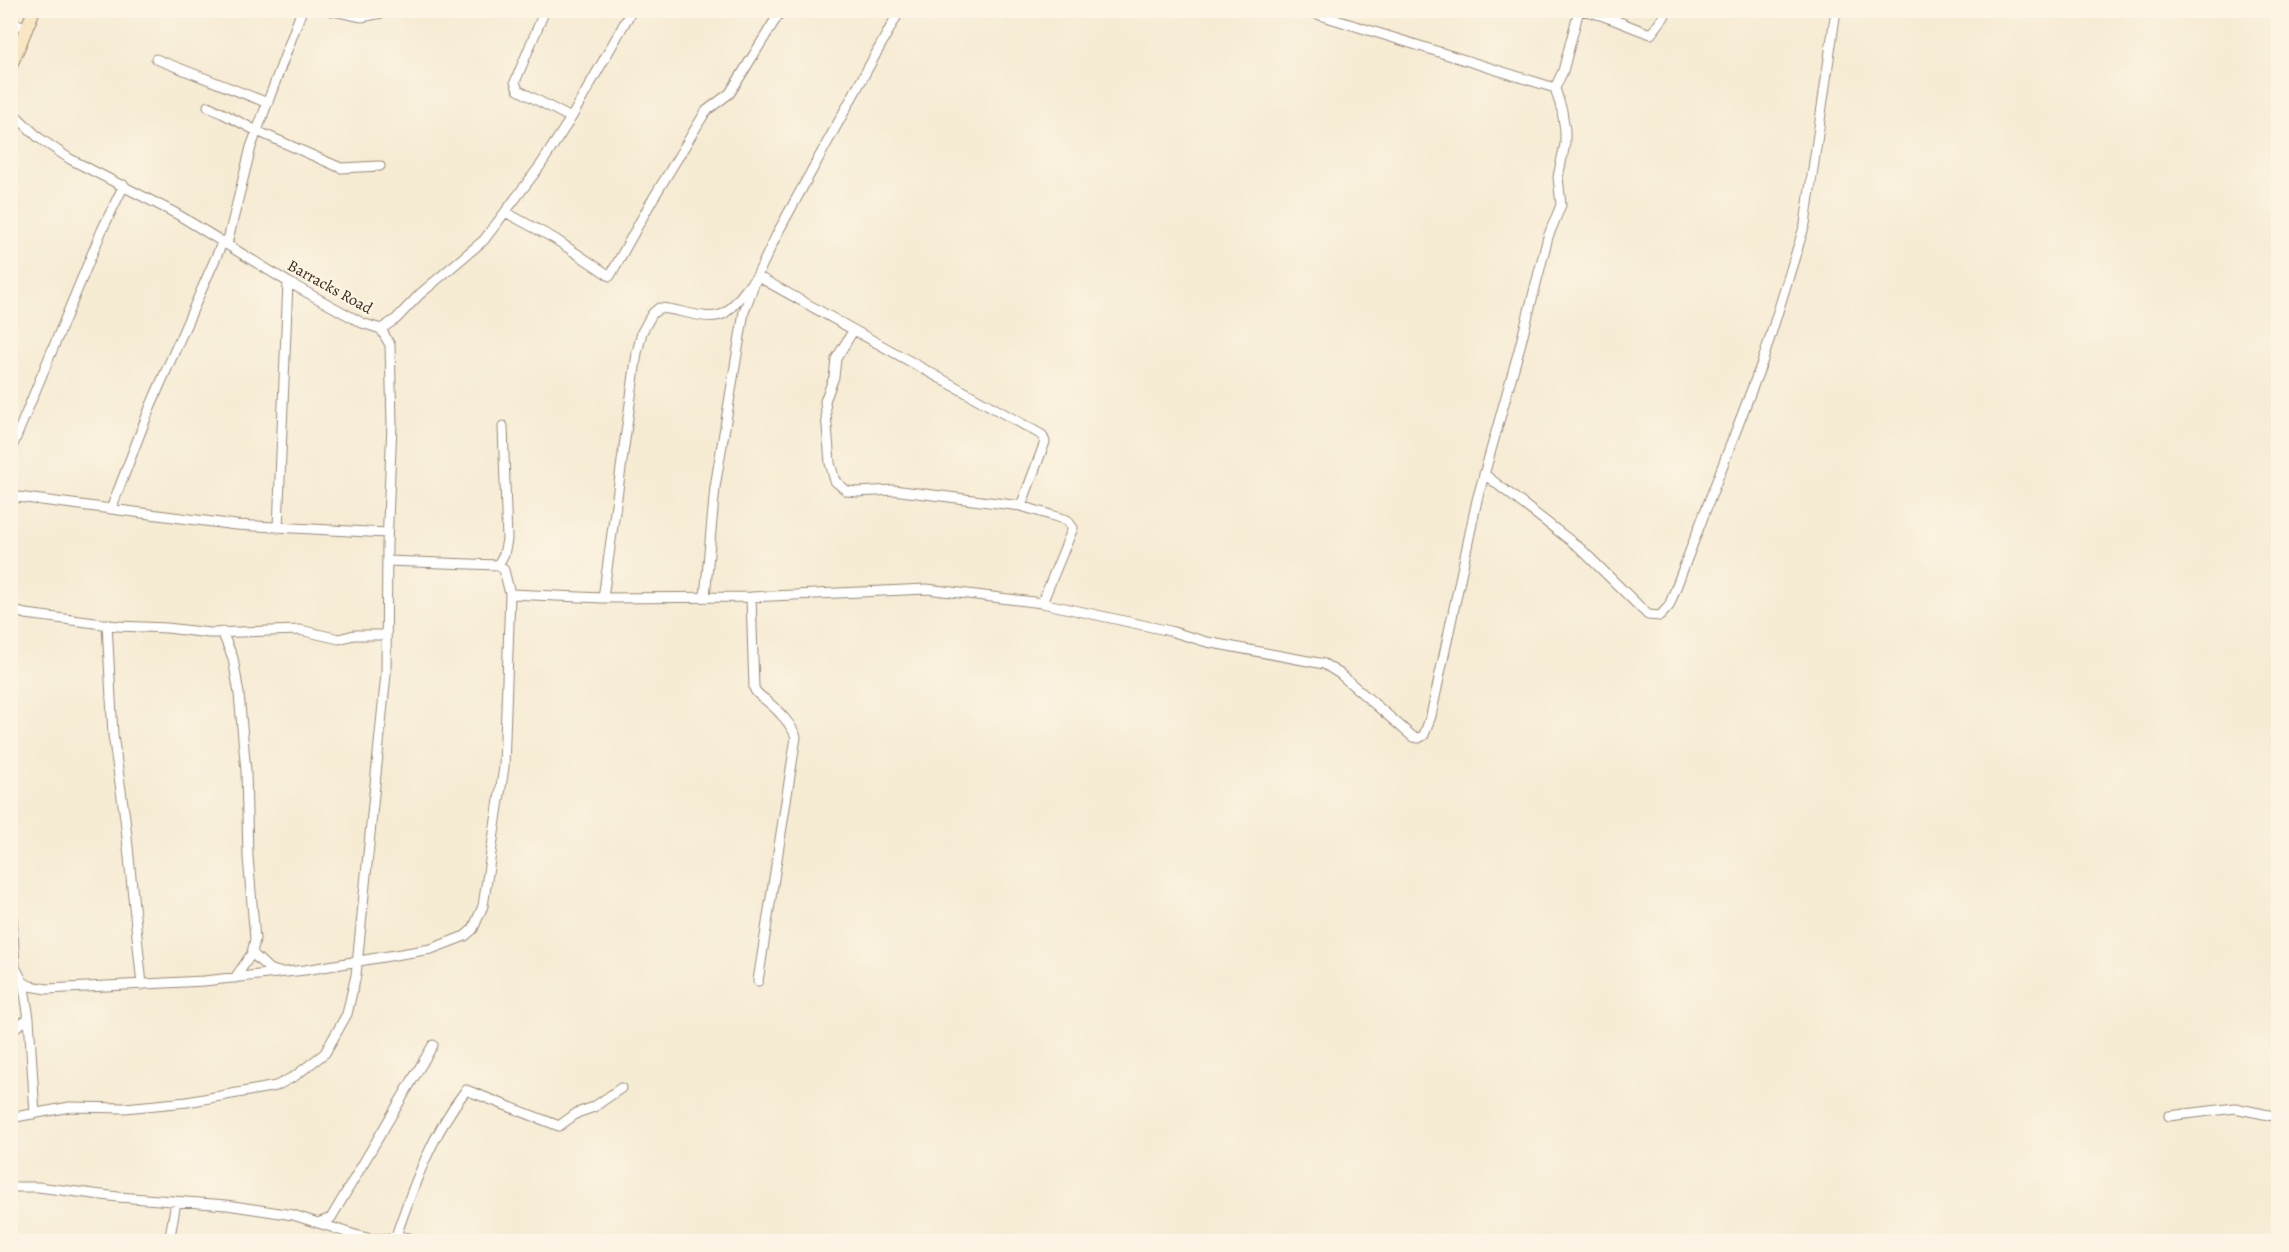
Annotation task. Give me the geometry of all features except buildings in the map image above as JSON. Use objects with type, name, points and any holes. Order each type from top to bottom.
[{"type":"main road","points":[[10,68],[34,10]]},
{"type":"street","points":[[111,509],[151,405],[225,243],[247,161],[302,10]]},
{"type":"street","points":[[329,10],[362,17],[396,10]]},
{"type":"street","points":[[545,10],[515,82],[518,90],[572,118]]},
{"type":"street","name":"Barracks Road","points":[[10,110],[39,138],[70,159],[124,185],[362,323],[381,329],[396,319],[420,294],[484,240],[540,166],[572,118],[632,10]]},
{"type":"street","points":[[705,597],[715,487],[744,312],[757,276],[778,232],[900,10]]},
{"type":"street","points":[[1304,10],[1555,87]]},
{"type":"street","points":[[510,594],[603,598],[751,597],[927,589],[1042,603],[1207,642],[1324,664],[1340,674],[1413,736],[1419,738],[1424,735],[1431,716],[1484,474],[1548,237],[1561,205],[1558,177],[1565,144],[1565,130],[1555,87],[1563,71],[1581,10],[1604,14],[1626,26],[1651,34],[1664,17],[1666,10]]},
{"type":"street","points":[[1484,474],[1580,548],[1648,615],[1660,616],[1669,606],[1763,360],[1804,224],[1836,10]]},
{"type":"street","points":[[505,212],[555,239],[610,276],[706,111],[730,93],[777,16]]},
{"type":"street","points":[[10,21],[27,28]]},
{"type":"street","points":[[156,59],[268,103]]},
{"type":"street","points":[[208,106],[257,131],[341,168],[380,166]]},
{"type":"street","points":[[10,452],[102,230],[124,185]]},
{"type":"street","points":[[757,276],[1042,435],[1045,442],[1021,506]]},
{"type":"street","points":[[603,598],[621,458],[642,332],[652,314],[659,308],[670,308],[709,317],[724,314],[757,276]]},
{"type":"street","points":[[278,528],[288,282]]},
{"type":"street","points":[[10,1118],[70,1107],[125,1107],[187,1102],[276,1086],[295,1076],[325,1053],[347,1014],[356,975],[386,674],[387,533],[392,372],[390,345],[381,329]]},
{"type":"street","points":[[853,331],[836,359],[834,377],[825,401],[830,463],[835,481],[848,490],[858,492],[893,490],[1021,506],[1067,520],[1073,528],[1042,603]]},
{"type":"street","points":[[498,565],[504,554],[507,540],[503,426]]},
{"type":"street","points":[[10,496],[236,525],[387,533]]},
{"type":"street","points":[[23,982],[30,986],[47,988],[142,985],[282,973],[431,949],[465,936],[473,929],[478,920],[486,889],[504,767],[510,594],[504,570],[498,565],[387,561]]},
{"type":"street","points":[[751,597],[754,688],[757,694],[794,729],[796,737],[758,981]]},
{"type":"street","points":[[10,610],[106,624],[209,633],[300,630],[339,639],[354,635],[385,635]]},
{"type":"street","points":[[106,624],[113,735],[125,818],[142,985]]},
{"type":"street","points":[[222,632],[233,657],[246,771],[248,857],[255,939],[252,953],[235,978]]},
{"type":"street","points":[[10,879],[15,967],[23,982],[29,1018],[35,1114]]},
{"type":"street","points":[[252,953],[269,969],[282,973]]},
{"type":"street","points":[[10,1030],[29,1018]]},
{"type":"street","points":[[318,1223],[332,1218],[433,1044]]},
{"type":"street","points":[[396,1236],[429,1152],[447,1117],[466,1090],[559,1126],[577,1113],[594,1107],[621,1088]]},
{"type":"street","points":[[2169,1116],[2200,1110],[2235,1108],[2278,1117]]},
{"type":"street","points":[[10,1187],[38,1187],[226,1205],[293,1215],[376,1239],[389,1239],[396,1236],[409,1238],[416,1242]]},
{"type":"street","points":[[169,1242],[176,1202]]}]
